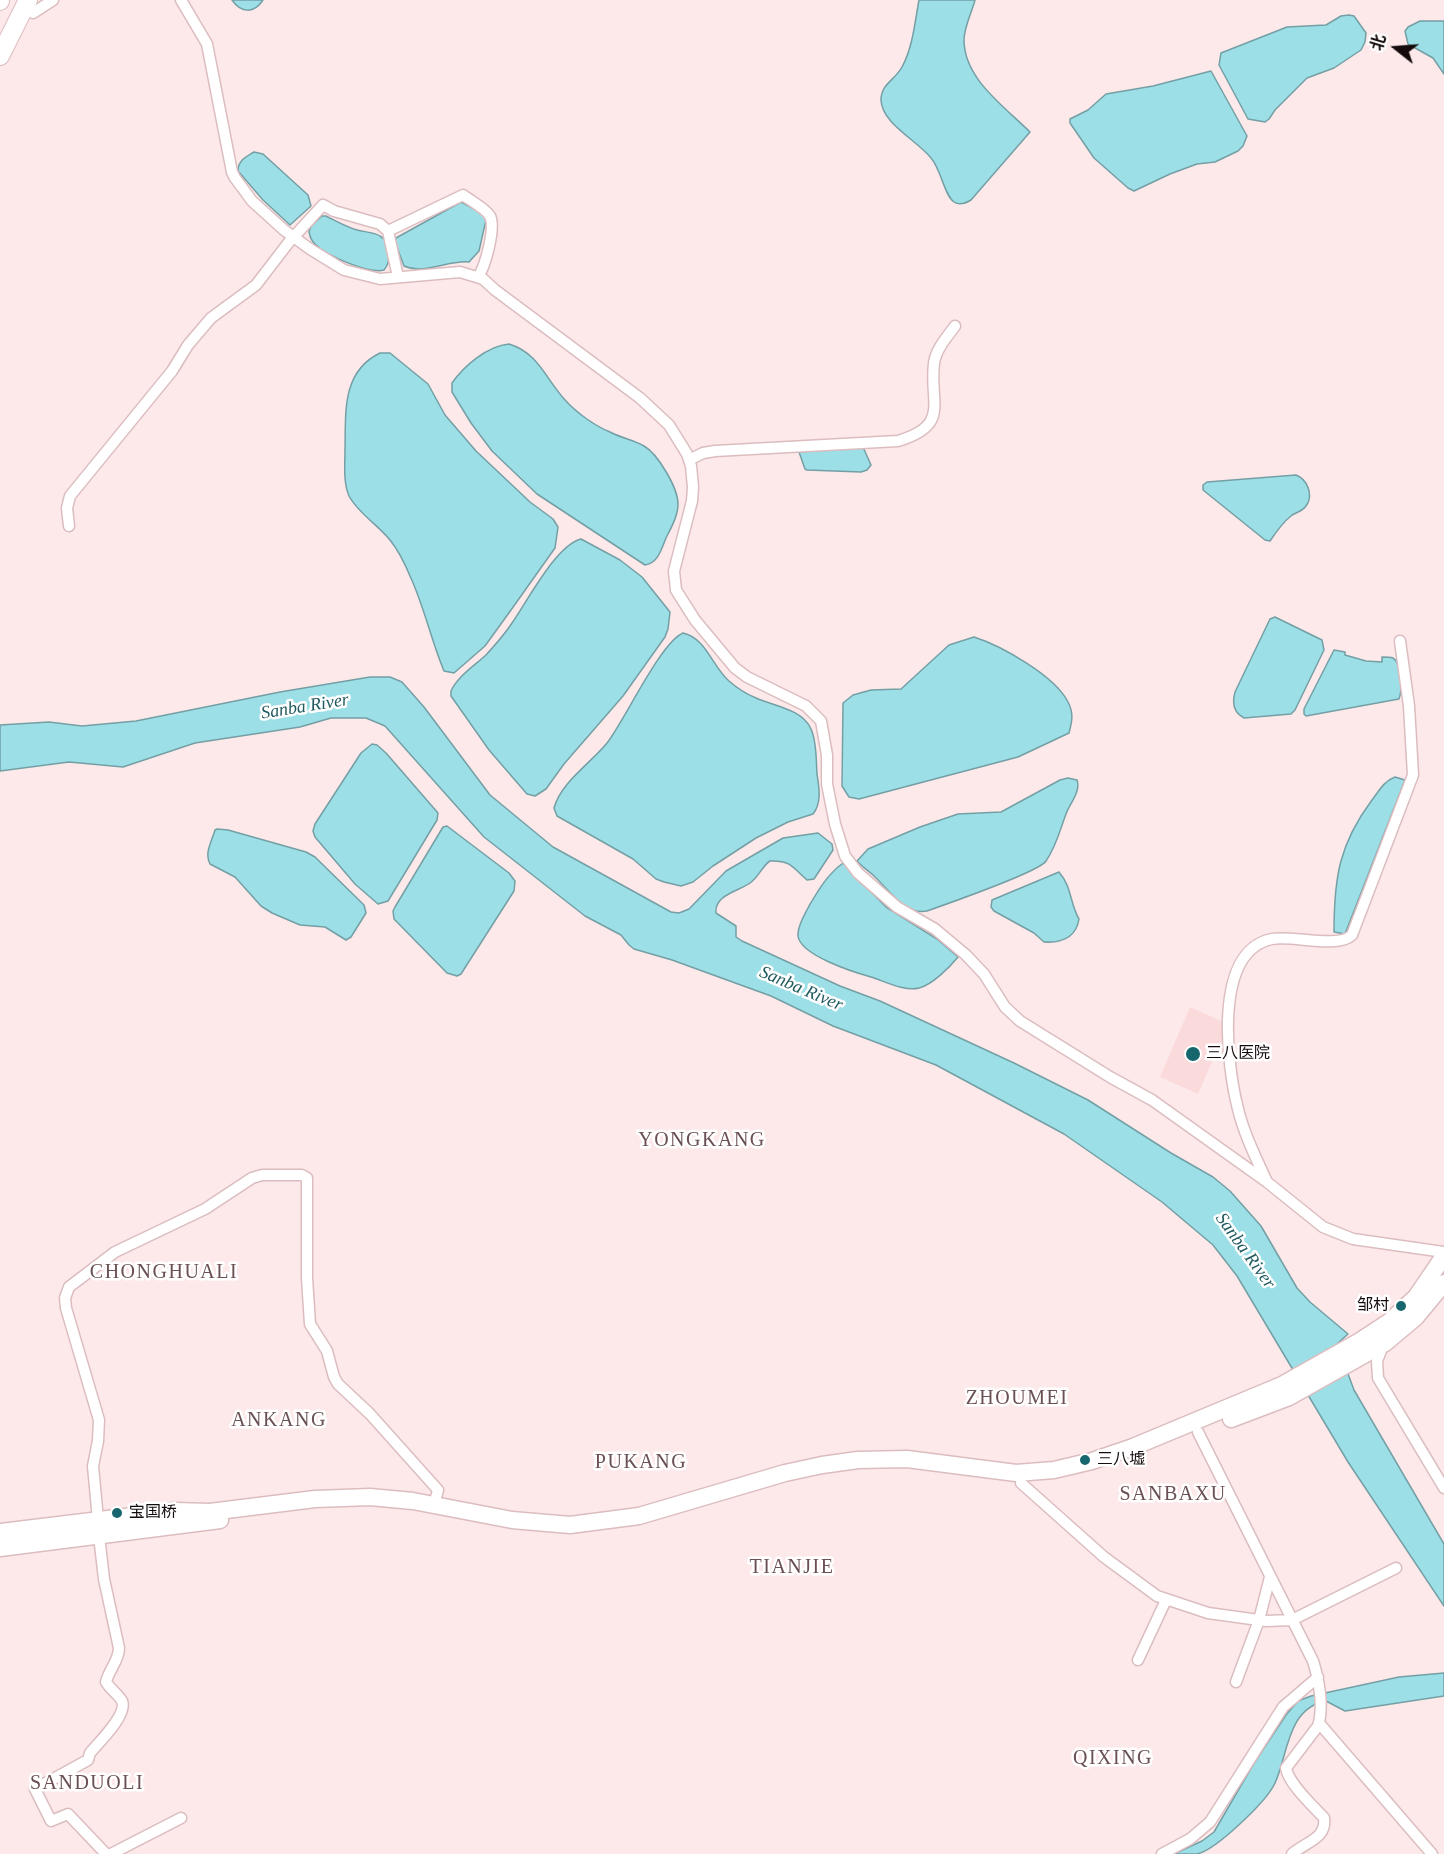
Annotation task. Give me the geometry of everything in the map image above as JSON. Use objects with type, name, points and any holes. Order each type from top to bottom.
[{"type":"highway","points":[[0,56],[31,6]]},
{"type":"main road","points":[[0,1532],[98,1528],[370,1506],[411,1510],[511,1530],[570,1535],[640,1525],[797,1480],[859,1470],[906,1469],[1021,1483],[1056,1479],[1095,1470],[1198,1432],[1285,1391],[1364,1347],[1406,1307],[1428,1281],[1444,1254]]},
{"type":"main road","points":[[1364,1347],[1385,1343],[1416,1317],[1444,1283]]},
{"type":"main road","points":[[0,1548],[174,1511],[210,1512],[340,1497],[393,1498],[512,1520],[570,1525],[639,1516],[785,1473],[858,1460],[907,1459],[990,1471],[1041,1472],[1092,1461],[1285,1391]]},
{"type":"street","points":[[31,6],[53,0]]},
{"type":"street","points":[[181,0],[207,44],[232,172],[252,201],[293,237],[344,270],[374,278],[460,272],[483,279],[640,398],[669,425],[689,460],[693,488],[692,501],[675,565],[676,590],[695,620],[735,668],[747,677],[806,706],[821,721],[827,755],[827,784],[833,816],[839,841],[852,865],[897,907],[935,929],[966,955],[984,974],[999,1000],[1020,1020],[1110,1077],[1152,1100],[1267,1182],[1323,1227],[1353,1239],[1444,1254]]},
{"type":"street","points":[[388,231],[464,195],[485,211],[491,221],[486,261],[478,277]]},
{"type":"street","points":[[69,526],[67,508],[74,491],[172,372],[188,345],[212,318],[236,298],[247,294],[256,285],[293,237],[323,204],[334,212],[380,224],[388,231],[398,277]]},
{"type":"street","points":[[689,460],[703,453],[715,451],[898,441],[916,435],[933,419],[936,407],[934,375],[936,357],[955,326]]},
{"type":"street","points":[[1267,1182],[1241,1120],[1233,1087],[1229,1038],[1229,1012],[1233,981],[1238,966],[1246,954],[1265,941],[1283,938],[1341,941],[1352,934],[1413,775],[1409,706],[1400,641]]},
{"type":"street","points":[[182,1818],[111,1854],[106,1854],[68,1815],[51,1821],[35,1789],[88,1760],[90,1753],[118,1720],[122,1707],[121,1700],[106,1682],[109,1671],[118,1657],[119,1647],[104,1579],[98,1528],[93,1466],[99,1420],[66,1308],[66,1292],[69,1287],[115,1252],[205,1209],[252,1178],[302,1175],[307,1178],[307,1278],[310,1324],[327,1351],[338,1384],[370,1414],[438,1490],[434,1505]]},
{"type":"street","points":[[1385,1343],[1377,1361],[1378,1378],[1444,1488]]},
{"type":"street","points":[[1198,1432],[1313,1661],[1318,1677],[1319,1723],[1286,1768],[1294,1785],[1324,1818],[1325,1825],[1321,1834],[1292,1854]]},
{"type":"street","points":[[1021,1483],[1104,1557],[1157,1596],[1208,1613],[1259,1620],[1292,1620],[1396,1568]]},
{"type":"street","points":[[1236,1682],[1259,1620],[1270,1577]]},
{"type":"street","points":[[1138,1660],[1166,1600]]},
{"type":"street","points":[[1162,1854],[1190,1839],[1210,1822],[1273,1721],[1294,1696],[1318,1677]]},
{"type":"street","points":[[1319,1723],[1432,1854]]},
{"type":"shaded area","name":"三八医院","points":[[1190,1007],[1221,1021],[1226,1030],[1198,1094],[1160,1077]]},
{"type":"water","points":[[232,0],[263,0],[256,8],[248,10],[239,7]]},
{"type":"water","points":[[919,0],[975,0],[964,35],[966,54],[971,67],[978,80],[1030,132],[971,200],[963,204],[958,204],[951,199],[931,158],[887,117],[881,100],[883,90],[906,59]]},
{"type":"water","points":[[1341,16],[1354,16],[1366,33],[1361,50],[1334,68],[1307,78],[1265,122],[1248,119],[1219,65],[1221,53],[1287,27],[1326,25]]},
{"type":"water","points":[[1420,21],[1444,21],[1444,74],[1433,58],[1408,44],[1405,31]]},
{"type":"water","points":[[1211,71],[1247,136],[1238,151],[1215,162],[1197,164],[1134,191],[1094,158],[1070,123],[1070,119],[1088,110],[1106,94],[1153,86]]},
{"type":"water","points":[[254,152],[263,154],[308,195],[311,206],[290,225],[263,200],[238,171],[241,161]]},
{"type":"water","points":[[461,202],[484,214],[486,220],[479,251],[469,262],[420,269],[404,266],[395,242],[396,238]]},
{"type":"water","points":[[322,216],[384,239],[389,252],[384,270],[377,271],[348,263],[315,244],[309,232],[311,226]]},
{"type":"water","points":[[509,344],[519,348],[535,360],[570,406],[592,423],[644,446],[661,464],[675,489],[678,508],[661,551],[653,562],[645,565],[537,494],[492,451],[471,423],[452,392],[452,383],[463,370],[484,353]]},
{"type":"water","points":[[380,353],[390,353],[428,384],[445,415],[476,451],[530,502],[553,519],[558,527],[555,548],[511,610],[485,646],[454,673],[444,671],[415,587],[399,553],[385,534],[358,508],[347,491],[345,422],[348,395],[358,371],[367,361]]},
{"type":"water","points":[[863,447],[871,465],[867,470],[861,472],[807,470],[799,452]]},
{"type":"water","points":[[1296,475],[1308,488],[1308,502],[1303,510],[1285,522],[1270,541],[1265,540],[1203,490],[1203,485],[1207,482]]},
{"type":"water","points":[[581,539],[620,560],[642,577],[670,612],[668,629],[665,637],[623,696],[564,764],[546,789],[535,796],[527,794],[489,750],[451,696],[451,691],[462,676],[486,655],[503,635],[552,563],[571,543]]},
{"type":"water","points":[[1275,617],[1322,640],[1324,650],[1291,714],[1244,718],[1235,707],[1235,692],[1270,619]]},
{"type":"water","points":[[683,633],[698,640],[723,675],[738,688],[752,696],[787,709],[807,722],[816,751],[819,795],[818,805],[813,814],[788,822],[756,838],[693,882],[681,886],[656,879],[633,859],[557,816],[554,808],[570,781],[607,743],[664,651]]},
{"type":"water","points":[[974,637],[999,647],[1027,663],[1052,682],[1070,706],[1072,718],[1069,733],[1018,757],[859,799],[849,797],[842,786],[843,703],[853,695],[871,690],[901,689],[949,645]]},
{"type":"water","points":[[1334,650],[1366,661],[1382,662],[1382,657],[1393,658],[1400,671],[1399,699],[1306,716],[1304,709]]},
{"type":"water","name":"Sanba River","points":[[370,677],[390,677],[402,682],[424,707],[490,795],[553,847],[671,912],[679,913],[689,909],[726,871],[783,838],[818,833],[832,844],[833,850],[814,879],[807,880],[787,863],[770,861],[750,883],[723,898],[716,907],[716,913],[736,926],[736,937],[742,941],[840,986],[880,1001],[1088,1100],[1213,1177],[1230,1191],[1261,1226],[1297,1288],[1348,1334],[1337,1344],[1354,1390],[1444,1544],[1444,1606],[1348,1462],[1237,1276],[1213,1245],[1162,1202],[1064,1134],[936,1065],[833,1026],[771,996],[672,960],[634,949],[621,935],[585,916],[484,837],[385,726],[366,718],[331,718],[300,727],[195,743],[123,767],[69,762],[0,771],[0,725],[49,722],[82,726],[136,721],[280,692]]},
{"type":"water","points":[[372,744],[377,745],[386,753],[438,813],[437,820],[388,901],[378,904],[355,884],[315,837],[313,831],[315,824],[361,753]]},
{"type":"water","points":[[1395,777],[1405,780],[1345,934],[1334,932],[1337,878],[1345,847],[1372,800],[1385,784]]},
{"type":"water","points":[[1068,778],[1077,780],[1078,789],[1046,861],[1040,866],[991,888],[927,911],[919,911],[904,906],[857,861],[868,849],[920,827],[958,814],[1001,812],[1060,780]]},
{"type":"water","points":[[447,826],[509,873],[515,881],[514,891],[461,974],[457,976],[447,973],[394,919],[393,911],[443,827]]},
{"type":"water","points":[[217,829],[306,852],[315,857],[364,905],[366,913],[351,937],[346,940],[325,927],[300,925],[261,906],[235,877],[210,864],[208,851]]},
{"type":"water","points":[[843,863],[886,907],[937,939],[958,957],[955,961],[924,986],[907,989],[828,962],[808,950],[798,936],[800,924],[824,883]]},
{"type":"water","points":[[1059,872],[1079,919],[1075,931],[1067,938],[1056,942],[1044,942],[1034,933],[994,911],[991,907],[992,900]]},
{"type":"water","points":[[1444,1673],[1444,1696],[1345,1711],[1326,1701],[1313,1705],[1296,1723],[1275,1783],[1252,1812],[1228,1835],[1205,1851],[1197,1854],[1174,1854],[1202,1841],[1214,1832],[1254,1763],[1298,1701],[1311,1696],[1399,1677]]},
{"type":"place","name":"三八医院","points":[[1193,1054]]},
{"type":"place","name":"邹村","points":[[1401,1306]]},
{"type":"place","name":"三八墟","points":[[1085,1460]]},
{"type":"place","name":"宝国桥","points":[[117,1513]]},
{"type":"district","name":"YONGKANG","points":[[702,1141]]},
{"type":"district","name":"CHONGHUALI","points":[[164,1273]]},
{"type":"district","name":"ZHOUMEI","points":[[1017,1399]]},
{"type":"district","name":"ANKANG","points":[[279,1421]]},
{"type":"district","name":"PUKANG","points":[[641,1463]]},
{"type":"district","name":"SANBAXU","points":[[1173,1495]]},
{"type":"district","name":"TIANJIE","points":[[792,1568]]},
{"type":"district","name":"QIXING","points":[[1113,1759]]},
{"type":"district","name":"SANDUOLI","points":[[87,1784]]}]
